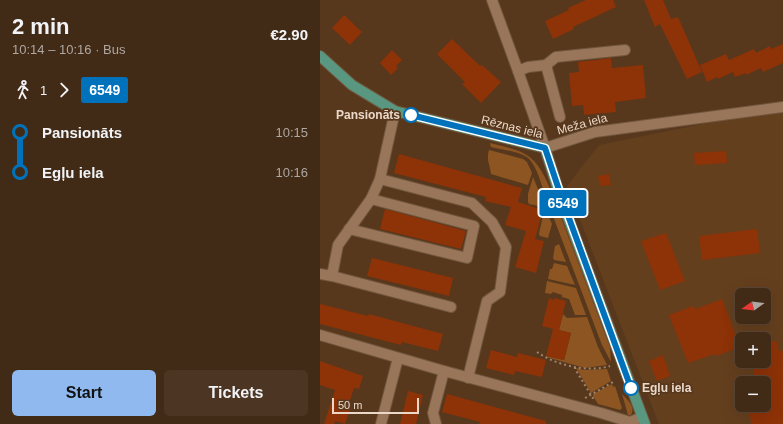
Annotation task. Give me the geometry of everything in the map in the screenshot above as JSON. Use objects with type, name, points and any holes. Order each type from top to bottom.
[{"type":"main road","name":"Rēznas iela","points":[[320,56],[352,85],[395,111],[545,148],[562,199],[644,421]]},
{"type":"street","name":"Meža iela","points":[[492,0],[545,148],[595,132],[783,107]]},
{"type":"street","points":[[518,70],[546,65],[556,56],[625,50]]},
{"type":"street","points":[[546,65],[560,117]]},
{"type":"street","points":[[332,276],[338,246],[371,199],[380,179],[395,111]]},
{"type":"street","points":[[380,179],[472,203],[492,222],[506,247],[500,292],[487,301],[468,378]]},
{"type":"street","points":[[349,229],[467,258],[474,226],[371,199]]},
{"type":"street","points":[[320,274],[451,306]]},
{"type":"street","points":[[320,335],[468,378],[601,413],[630,423],[644,421]]},
{"type":"street","points":[[381,424],[398,358]]},
{"type":"street","points":[[436,424],[433,413],[444,371]]},
{"type":"path","points":[[536,352],[546,359],[585,369],[610,366]]},
{"type":"path","points":[[575,367],[591,394],[615,381]]},
{"type":"shaded area","points":[[783,108],[783,424],[659,424],[567,186],[599,145]]},
{"type":"shaded area","points":[[490,143],[523,153],[534,161],[543,173],[554,199],[550,201],[546,198],[538,175],[529,159],[517,153],[491,147]]},
{"type":"shaded area","points":[[489,150],[523,159],[527,162],[532,173],[528,185],[491,174],[488,160]]},
{"type":"shaded area","points":[[533,177],[545,206],[543,207],[529,204],[528,202],[528,194]]},
{"type":"shaded area","points":[[556,204],[610,347],[611,362],[602,345],[551,211],[553,205]]},
{"type":"shaded area","points":[[546,210],[552,224],[548,238],[540,236],[539,234],[544,211]]},
{"type":"shaded area","points":[[559,244],[566,262],[554,260],[553,258],[555,246]]},
{"type":"shaded area","points":[[554,263],[567,266],[575,285],[548,279],[550,269],[552,269]]},
{"type":"shaded area","points":[[547,281],[576,288],[586,315],[575,315],[569,299],[562,297],[562,295],[553,292],[551,294],[545,293]]},
{"type":"shaded area","points":[[563,314],[567,318],[587,317],[598,347],[607,365],[585,368],[546,357],[564,360],[571,333],[559,330]]},
{"type":"shaded area","points":[[576,368],[584,370],[607,369],[611,381],[591,393]]},
{"type":"shaded area","points":[[612,384],[613,387],[615,386],[622,408],[620,410],[598,404],[593,396],[593,394]]},
{"type":"shaded area","points":[[622,394],[632,406],[633,409],[631,415],[628,415]]},
{"type":"building","points":[[586,0],[613,0],[616,7],[573,27],[574,29],[553,39],[545,21]]},
{"type":"building","points":[[644,0],[663,0],[671,19],[678,17],[702,72],[687,79],[660,24],[655,27]]},
{"type":"building","points":[[344,15],[362,32],[350,45],[332,28]]},
{"type":"building","points":[[452,39],[480,66],[482,65],[501,82],[481,103],[462,84],[465,82],[437,54]]},
{"type":"building","points":[[783,44],[783,63],[763,72],[761,68],[746,75],[746,73],[735,77],[733,72],[707,82],[700,65],[726,54],[729,60],[754,49],[756,53],[770,46],[771,49]]},
{"type":"building","points":[[392,50],[402,60],[396,66],[398,68],[391,75],[380,63]]},
{"type":"building","points":[[611,58],[612,68],[643,65],[646,98],[615,102],[616,112],[584,115],[583,105],[572,106],[569,73],[579,72],[578,62]]},
{"type":"building","points":[[726,151],[727,163],[695,165],[694,153]]},
{"type":"building","points":[[399,154],[522,188],[518,202],[543,210],[535,239],[544,241],[536,273],[515,267],[526,231],[505,225],[511,207],[485,201],[486,197],[394,173]]},
{"type":"building","points":[[609,174],[611,185],[600,186],[598,176]]},
{"type":"building","points":[[385,209],[466,231],[461,249],[380,229]]},
{"type":"building","points":[[757,229],[760,253],[702,260],[699,236]]},
{"type":"building","points":[[666,233],[685,281],[660,290],[641,241]]},
{"type":"building","points":[[372,258],[453,278],[449,296],[367,276]]},
{"type":"building","points":[[549,298],[566,301],[559,330],[571,333],[564,360],[546,356],[553,329],[542,326]]},
{"type":"building","points":[[722,299],[735,334],[735,349],[716,356],[715,354],[688,363],[669,315],[693,306],[695,309]]},
{"type":"building","points":[[320,304],[368,316],[369,314],[443,334],[438,351],[402,342],[401,345],[320,324]]},
{"type":"building","points":[[777,341],[779,351],[783,351],[783,424],[751,424],[750,412],[771,412],[771,376],[754,376],[753,368],[771,368],[771,342]]},
{"type":"building","points":[[491,350],[517,357],[518,353],[546,360],[542,377],[515,371],[514,375],[486,368]]},
{"type":"building","points":[[663,355],[670,376],[657,381],[649,361]]},
{"type":"building","points":[[320,361],[363,376],[359,389],[354,388],[348,406],[351,407],[345,424],[335,421],[334,424],[324,424],[335,390],[320,385]]},
{"type":"building","points":[[408,391],[423,395],[416,424],[400,424]]},
{"type":"building","points":[[447,394],[546,421],[546,424],[479,424],[480,422],[442,412]]},
{"type":"bus line","name":"6549","points":[[411,115],[545,148],[562,199],[631,388]]},
{"type":"place","name":"Pansionāts","points":[[411,115]]},
{"type":"place","name":"Egļu iela","points":[[631,388]]}]
